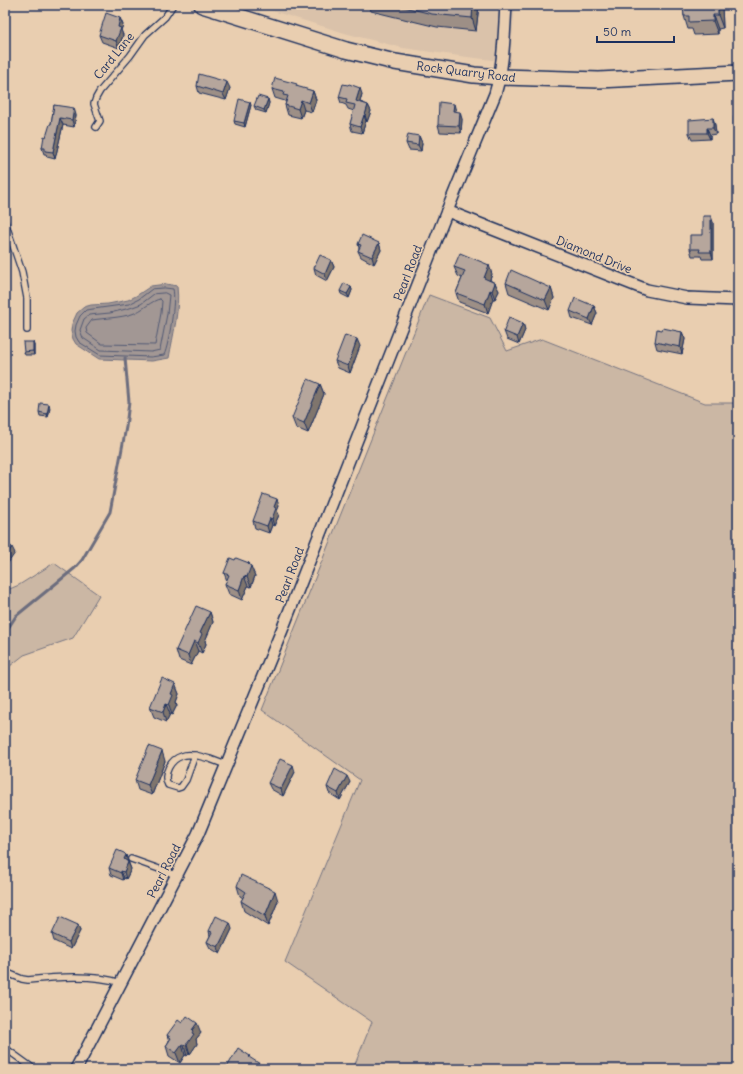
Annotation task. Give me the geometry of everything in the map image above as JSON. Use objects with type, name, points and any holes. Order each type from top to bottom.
[{"type":"main road","name":"Rock Quarry Road","points":[[202,5],[346,50],[395,62],[466,74],[500,78],[599,80],[738,73]]},
{"type":"street","name":"Pearl Road","points":[[76,1069],[198,834],[282,630],[447,211],[495,94],[500,78],[502,62],[506,5]]},
{"type":"street","name":"Diamond Drive","points":[[447,211],[647,290],[687,298],[738,300]]},
{"type":"lane","name":"Card Lane","points":[[96,127],[100,121],[94,104],[96,98],[145,35],[165,17],[173,5]]},
{"type":"lane","points":[[5,222],[22,272],[27,298],[27,330]]},
{"type":"lane","points":[[195,755],[184,784],[178,788],[168,785],[166,776],[171,763],[183,755],[195,755],[210,759],[226,766]]},
{"type":"lane","points":[[131,859],[176,875]]},
{"type":"lane","points":[[5,972],[12,976],[28,980],[69,976],[108,980],[121,983]]},
{"type":"lane","points":[[5,1048],[34,1069]]},
{"type":"shaded area","points":[[253,5],[515,5],[510,62],[403,48],[348,34]]},
{"type":"shaded area","points":[[429,295],[490,318],[507,351],[542,339],[705,403],[738,403],[738,1069],[353,1069],[372,1022],[285,962],[360,780],[262,710]]},
{"type":"shaded area","points":[[54,563],[99,595],[73,638],[24,655],[5,670],[5,591],[19,585]]},
{"type":"water","points":[[166,284],[177,286],[178,295],[176,322],[169,358],[152,361],[99,359],[76,344],[71,331],[72,324],[77,313],[84,307],[128,300],[151,286]]},
{"type":"building","points":[[396,5],[473,5],[472,18],[432,14]]},
{"type":"building","points":[[683,5],[718,5],[718,15],[713,15],[713,21],[689,22],[689,16],[684,16]]},
{"type":"building","points":[[106,13],[120,18],[118,27],[121,28],[116,41],[99,35]]},
{"type":"building","points":[[199,74],[227,82],[223,94],[197,86]]},
{"type":"building","points":[[275,78],[297,84],[296,86],[313,91],[309,103],[301,100],[298,109],[285,105],[288,96],[283,95],[284,92],[272,89]]},
{"type":"building","points":[[343,84],[349,84],[360,88],[356,101],[368,105],[360,127],[350,124],[355,105],[346,103],[347,99],[339,97]]},
{"type":"building","points":[[258,96],[268,99],[264,110],[254,106]]},
{"type":"building","points":[[239,99],[250,102],[244,123],[234,121]]},
{"type":"building","points":[[439,102],[454,104],[453,111],[460,112],[459,126],[438,125]]},
{"type":"building","points":[[54,105],[74,108],[72,120],[60,118],[53,152],[45,151],[45,148],[42,148],[44,136],[46,137],[51,124]]},
{"type":"building","points":[[734,117],[738,117],[738,126],[734,126]]},
{"type":"building","points":[[713,118],[713,128],[707,128],[707,133],[689,133],[689,120]]},
{"type":"building","points":[[408,134],[419,136],[418,145],[406,143]]},
{"type":"building","points":[[703,216],[711,216],[711,252],[699,252],[700,249],[690,249],[690,235],[703,235]]},
{"type":"building","points":[[362,235],[379,243],[372,257],[358,251],[361,245],[358,244]]},
{"type":"building","points":[[738,236],[738,249],[737,249]]},
{"type":"building","points":[[460,253],[489,265],[484,278],[495,283],[492,291],[490,290],[485,304],[456,293],[465,271],[454,267]]},
{"type":"building","points":[[320,255],[331,260],[325,274],[314,268]]},
{"type":"building","points":[[511,270],[551,288],[545,300],[506,283]]},
{"type":"building","points":[[344,283],[351,287],[347,294],[340,291]]},
{"type":"building","points":[[575,298],[594,306],[589,319],[570,311]]},
{"type":"building","points":[[509,317],[523,323],[517,337],[504,331]]},
{"type":"building","points":[[663,328],[682,332],[680,347],[655,342],[657,329],[662,330]]},
{"type":"building","points":[[345,335],[357,339],[348,366],[335,361]]},
{"type":"building","points":[[23,342],[33,342],[33,351],[24,352]]},
{"type":"building","points":[[308,379],[320,384],[304,423],[292,418]]},
{"type":"building","points":[[40,403],[49,404],[47,414],[39,412]]},
{"type":"building","points":[[263,494],[277,499],[274,507],[276,508],[272,519],[270,518],[267,526],[253,521]]},
{"type":"building","points":[[5,542],[12,547],[5,557]]},
{"type":"building","points":[[230,558],[235,560],[236,558],[249,563],[248,564],[251,566],[247,577],[244,576],[239,590],[225,584],[229,575],[224,573]]},
{"type":"building","points":[[196,606],[210,612],[200,633],[202,634],[198,643],[194,641],[188,655],[176,650]]},
{"type":"building","points":[[162,678],[175,684],[169,705],[166,704],[163,712],[150,707]]},
{"type":"building","points":[[149,746],[162,751],[148,785],[135,780]]},
{"type":"building","points":[[280,759],[293,765],[281,789],[268,783]]},
{"type":"building","points":[[335,769],[347,776],[338,793],[327,787]]},
{"type":"building","points":[[117,850],[126,855],[124,859],[128,862],[124,872],[121,871],[121,873],[109,868]]},
{"type":"building","points":[[241,875],[275,891],[265,916],[241,901],[246,892],[237,886]]},
{"type":"building","points":[[216,916],[230,923],[218,947],[207,942],[212,932],[209,931]]},
{"type":"building","points":[[60,917],[78,925],[69,942],[52,934]]},
{"type":"building","points":[[187,1016],[197,1023],[192,1030],[192,1033],[194,1034],[187,1044],[184,1046],[182,1045],[176,1053],[166,1046],[171,1038],[167,1035],[178,1020],[182,1023]]},
{"type":"building","points":[[238,1048],[260,1064],[256,1069],[226,1069]]},
{"type":"waterway","points":[[5,633],[16,616],[75,568],[82,560],[110,512],[126,427],[129,402],[125,358]]}]
